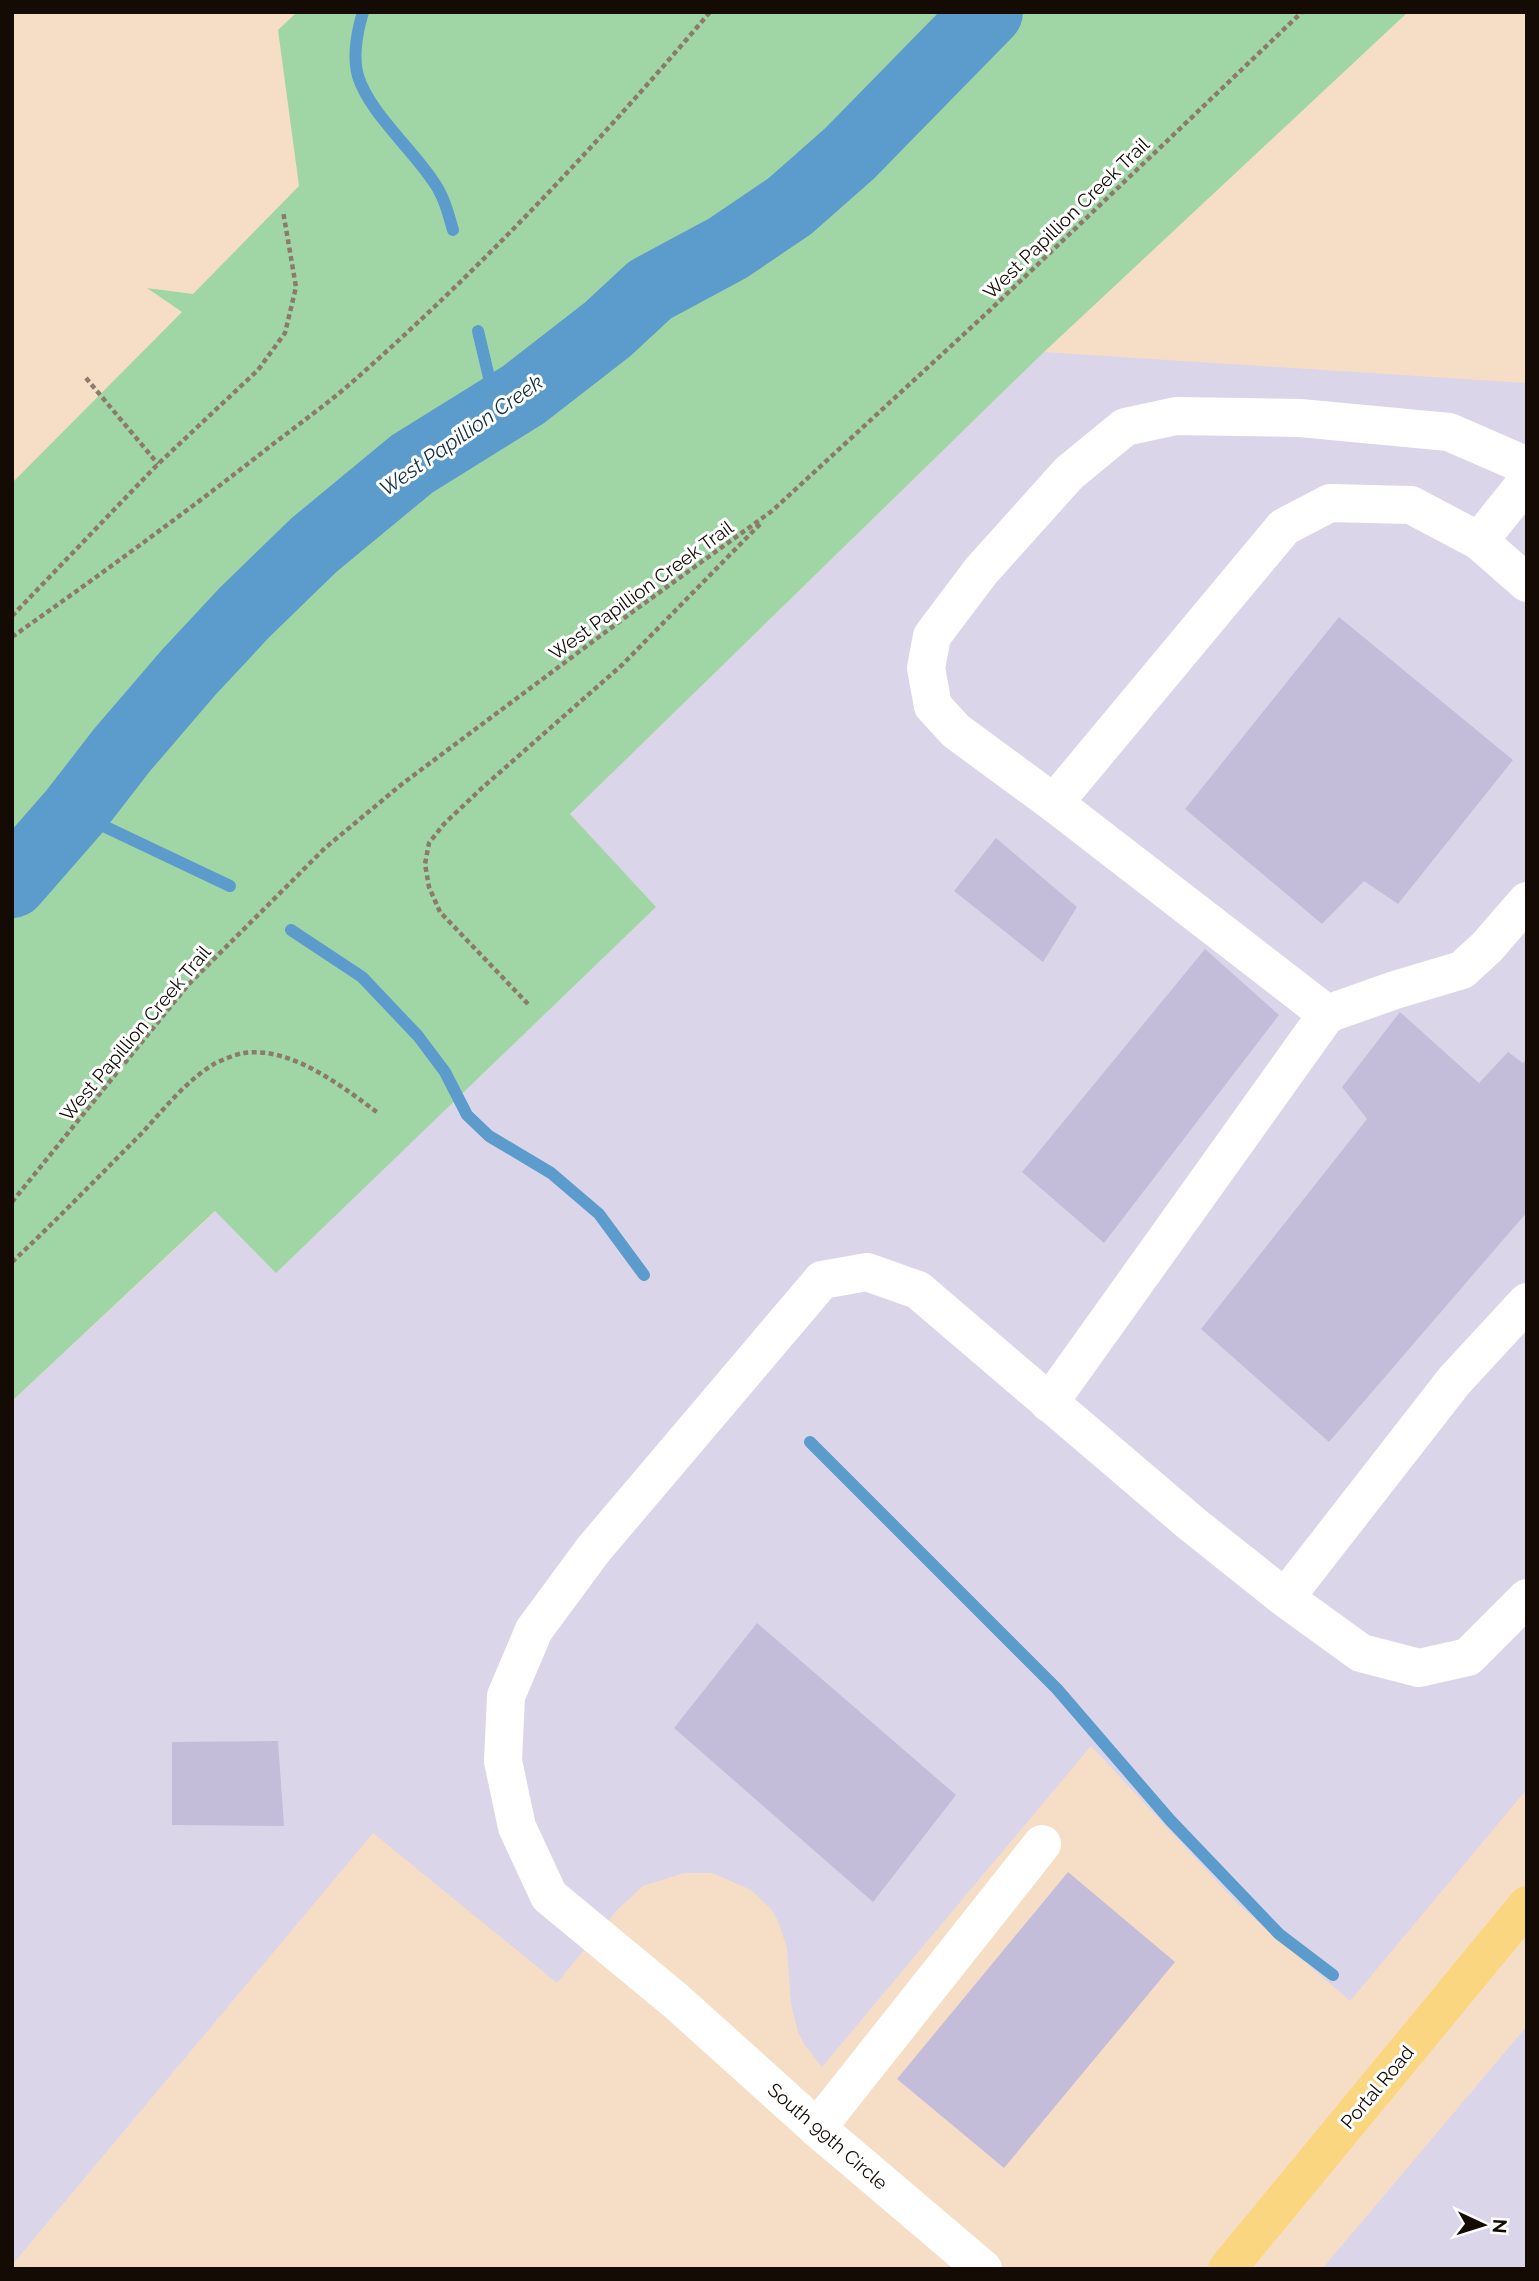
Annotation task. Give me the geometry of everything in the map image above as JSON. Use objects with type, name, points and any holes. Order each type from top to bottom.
[{"type":"main road","name":"Portal Road","points":[[1227,2269],[1527,1905]]},
{"type":"street","points":[[1327,1014],[1054,803],[956,731],[933,706],[926,668],[932,636],[981,571],[1069,473],[1125,427],[1176,416],[1300,418],[1449,432],[1527,466]]},
{"type":"street","points":[[1479,541],[1527,481]]},
{"type":"street","points":[[1054,803],[1284,527],[1331,503],[1411,505],[1479,541],[1527,583]]},
{"type":"street","points":[[1049,1403],[1327,1014],[1462,970],[1487,947],[1527,901]]},
{"type":"street","name":"South 99th Circle","points":[[983,2269],[817,2128],[676,2001],[549,1896],[517,1827],[503,1761],[506,1696],[534,1630],[593,1550],[822,1280],[867,1272],[918,1290],[1049,1403],[1285,1598],[1361,1653],[1419,1668],[1468,1657],[1527,1598]]},
{"type":"street","points":[[1285,1598],[1454,1381],[1527,1302]]},
{"type":"street","points":[[817,2128],[1042,1844]]},
{"type":"path","points":[[12,638],[167,526],[348,385],[443,299],[544,198],[639,96],[710,12]]},
{"type":"path","name":"West Papillion Creek Trail","points":[[12,1202],[188,985],[325,848],[402,784],[772,511],[989,311],[1302,12]]},
{"type":"path","points":[[12,616],[158,464],[258,370],[285,333],[296,287],[283,211]]},
{"type":"path","points":[[86,378],[158,464]]},
{"type":"path","points":[[528,1004],[440,912],[429,887],[425,864],[429,843],[444,824],[482,788],[622,665],[772,511]]},
{"type":"path","points":[[12,1262],[56,1221],[183,1090],[215,1064],[244,1053],[271,1055],[300,1062],[378,1112]]},
{"type":"shaded area","points":[[1044,352],[1527,383],[1527,1789],[1350,2001],[1239,1905],[1091,1746],[822,2067],[798,2032],[791,2004],[787,1948],[778,1921],[771,1909],[751,1890],[712,1873],[684,1873],[643,1886],[618,1909],[557,1983],[373,1833],[12,2265],[12,1401],[216,1211],[276,1272],[655,908],[570,814]]},
{"type":"shaded area","points":[[1527,2026],[1527,2269],[1322,2269]]},
{"type":"green space","points":[[297,12],[1408,12],[1044,352],[570,814],[656,907],[276,1273],[215,1211],[12,1401],[12,483],[182,312],[147,288],[193,294],[299,186],[278,30]]},
{"type":"building","points":[[1339,617],[1513,760],[1398,904],[1364,881],[1322,924],[1185,809]]},
{"type":"building","points":[[996,838],[1077,907],[1043,962],[954,891]]},
{"type":"building","points":[[1205,949],[1279,1015],[1104,1243],[1022,1172]]},
{"type":"building","points":[[1400,1012],[1479,1083],[1508,1052],[1523,1063],[1527,1058],[1527,1212],[1329,1442],[1201,1329],[1367,1119],[1342,1087]]},
{"type":"building","points":[[757,1623],[956,1795],[873,1902],[674,1728]]},
{"type":"building","points":[[278,1741],[284,1826],[172,1825],[172,1742]]},
{"type":"building","points":[[1068,1872],[1175,1962],[1004,2168],[897,2079]]},
{"type":"waterway","points":[[363,12],[355,52],[358,76],[371,103],[437,187],[453,230]]},
{"type":"waterway","name":"West Papillion Creek","points":[[12,883],[189,672],[244,613],[314,545],[412,464],[523,395],[608,329],[650,290],[728,248],[790,206],[850,153],[988,12]]},
{"type":"waterway","points":[[478,331],[497,411]]},
{"type":"waterway","points":[[74,812],[230,886]]},
{"type":"waterway","points":[[291,930],[362,977],[418,1036],[445,1072],[467,1115],[489,1136],[551,1173],[599,1214],[644,1275]]},
{"type":"waterway","points":[[810,1442],[1057,1689],[1170,1820],[1279,1934],[1333,1975]]}]
